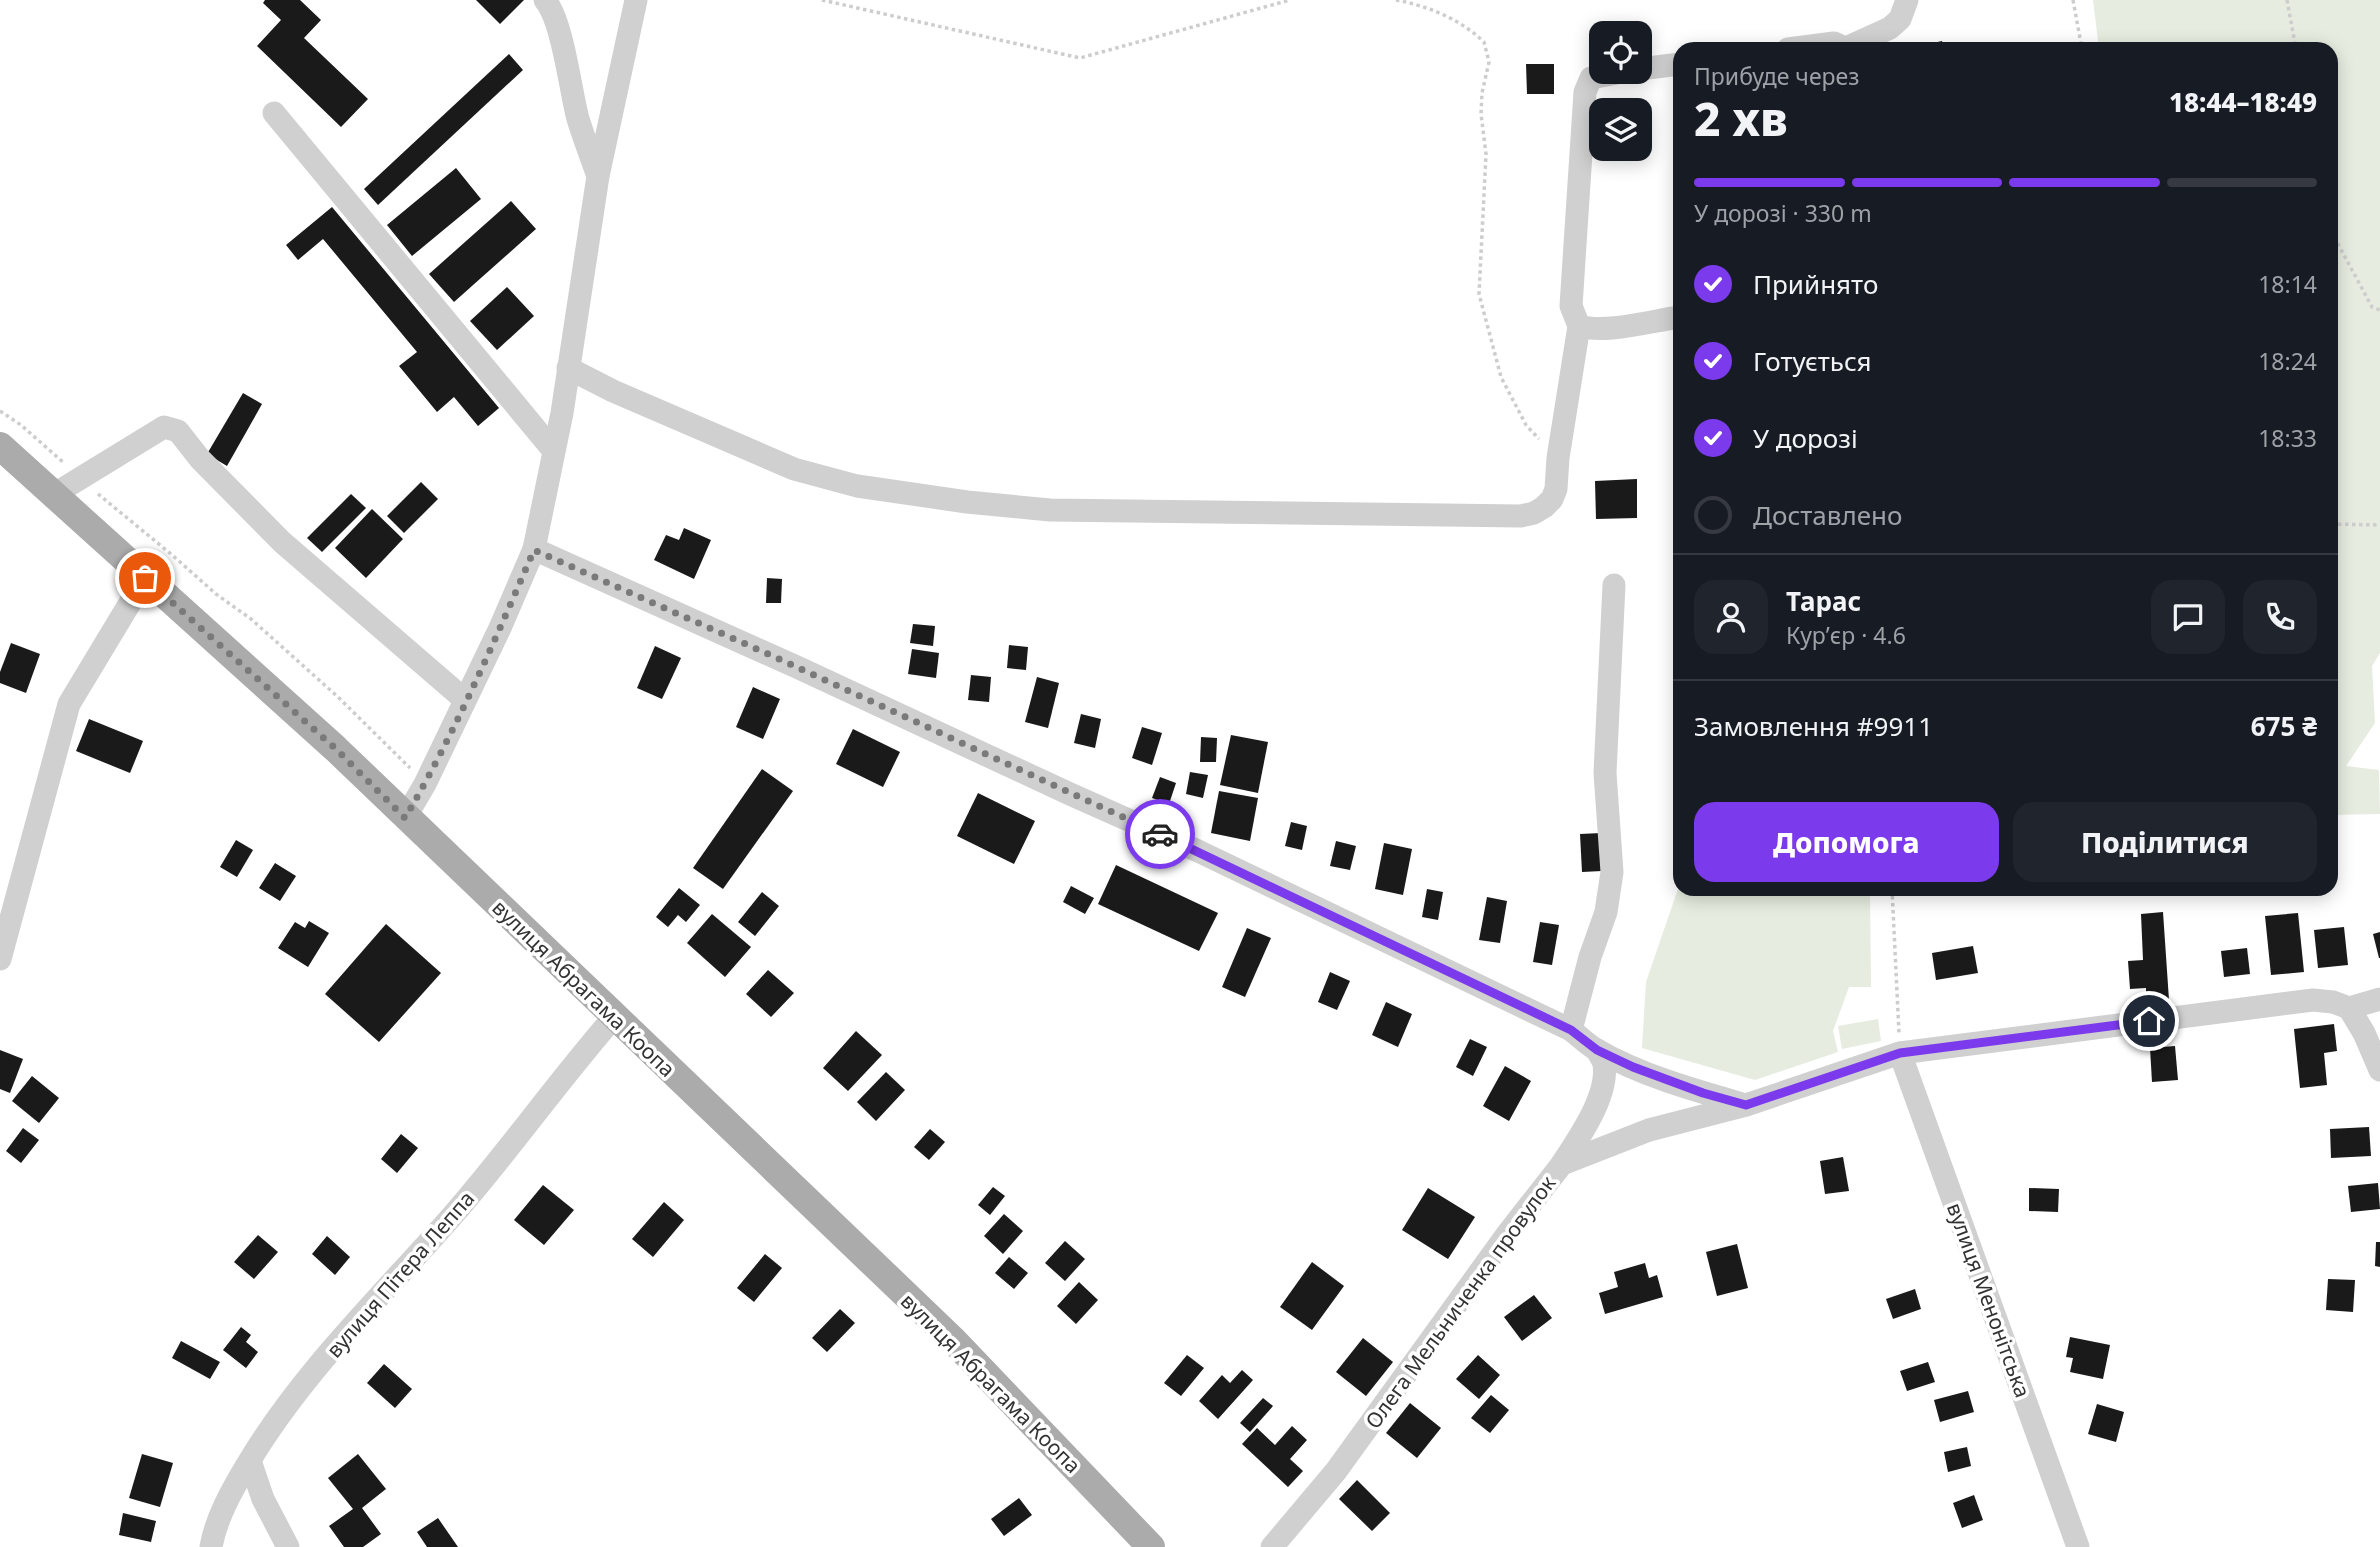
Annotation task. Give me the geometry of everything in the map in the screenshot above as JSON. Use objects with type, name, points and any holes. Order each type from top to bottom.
[{"type":"main road","name":"вулиця Абрагама Коопа","points":[[0,446],[336,749],[405,818],[952,1339],[1151,1547]]},
{"type":"street","points":[[545,0],[560,38],[579,120],[598,176]]},
{"type":"street","points":[[405,818],[425,784],[500,628],[534,550],[562,413],[598,176],[636,0]]},
{"type":"street","points":[[1859,42],[1890,28],[1900,19],[1907,0]]},
{"type":"street","points":[[1652,68],[1673,65]]},
{"type":"street","points":[[568,368],[613,391],[794,468],[857,486],[967,502],[1050,510],[1521,516],[1534,513],[1552,499],[1556,489],[1558,458],[1578,326],[1572,306],[1585,92],[1589,83]]},
{"type":"street","points":[[274,113],[553,450]]},
{"type":"street","points":[[1578,326],[1597,329],[1673,318]]},
{"type":"street","points":[[53,495],[164,427],[178,431],[200,459],[282,542],[465,700]]},
{"type":"street","points":[[534,550],[788,662],[1198,851],[1571,1030],[1597,1050],[1633,1067],[1703,1093],[1746,1105]]},
{"type":"street","points":[[0,959],[69,704],[145,578]]},
{"type":"street","points":[[1571,1030],[1590,957],[1606,912],[1612,872],[1605,773],[1614,585]]},
{"type":"street","points":[[2380,999],[2349,1008],[2364,1033],[2380,1070]]},
{"type":"street","name":"Олега Мельниченка провулок","points":[[1272,1547],[1336,1471],[1508,1233],[1562,1164],[1649,1130],[1746,1105],[1900,1053],[2313,1000],[2333,1002],[2349,1008]]},
{"type":"street","name":"вулиця Пітера Леппа","points":[[211,1547],[226,1503],[284,1409],[358,1320],[455,1213],[614,1017]]},
{"type":"street","points":[[1562,1164],[1593,1115],[1604,1064],[1597,1050]]},
{"type":"street","name":"вулиця Менонітська","points":[[1900,1053],[2078,1547]]},
{"type":"street","points":[[250,1461],[263,1499],[288,1547]]},
{"type":"path","points":[[822,0],[1080,58],[1290,0]]},
{"type":"path","points":[[1396,0],[1443,15],[1484,42],[1489,62],[1482,93],[1481,114],[1486,154],[1479,294],[1500,377],[1526,425],[1558,458]]},
{"type":"path","points":[[2073,0],[2081,42]]},
{"type":"path","points":[[2287,0],[2295,42]]},
{"type":"path","points":[[2338,244],[2372,307],[2380,310]]},
{"type":"path","points":[[0,411],[21,425],[215,594],[251,619],[338,697],[425,784]]},
{"type":"path","points":[[2338,524],[2380,525]]},
{"type":"path","points":[[1892,896],[1900,1053]]},
{"type":"shaded area","points":[[2093,0],[2380,0],[2380,653],[2372,666],[2375,723],[2346,766],[2379,770],[2380,814],[2338,815],[2338,42],[2098,42]]},
{"type":"shaded area","points":[[1676,896],[1870,896],[1871,987],[1849,987],[1833,1031],[1838,1052],[1755,1080],[1642,1048],[1646,982]]},
{"type":"shaded area","points":[[1878,1019],[1881,1041],[1842,1049],[1838,1026]]},
{"type":"building","points":[[265,0],[300,0],[321,20],[304,38],[368,99],[341,127],[257,46],[281,20],[263,3]]},
{"type":"building","points":[[476,0],[524,0],[500,24]]},
{"type":"building","points":[[509,54],[523,70],[378,205],[364,189]]},
{"type":"building","points":[[1526,64],[1554,64],[1554,94],[1527,94]]},
{"type":"building","points":[[456,168],[481,199],[412,256],[387,225]]},
{"type":"building","points":[[511,201],[536,229],[454,302],[429,274]]},
{"type":"building","points":[[332,207],[499,408],[478,426],[454,397],[437,412],[399,366],[417,352],[323,239],[298,260],[286,245]]},
{"type":"building","points":[[507,287],[534,316],[497,350],[470,321]]},
{"type":"building","points":[[243,393],[262,404],[227,466],[207,454]]},
{"type":"building","points":[[1637,479],[1637,518],[1596,519],[1595,481]]},
{"type":"building","points":[[421,482],[438,499],[404,533],[387,516]]},
{"type":"building","points":[[351,494],[366,508],[322,552],[307,538]]},
{"type":"building","points":[[372,509],[403,539],[366,578],[335,548]]},
{"type":"building","points":[[684,528],[711,540],[694,579],[654,560],[666,535],[679,540]]},
{"type":"building","points":[[767,578],[782,579],[781,603],[766,603]]},
{"type":"building","points":[[913,624],[935,626],[933,646],[910,643]]},
{"type":"building","points":[[11,643],[40,654],[26,693],[0,683],[0,672]]},
{"type":"building","points":[[1009,645],[1028,647],[1026,670],[1007,668]]},
{"type":"building","points":[[655,646],[681,658],[662,699],[637,688]]},
{"type":"building","points":[[912,649],[939,653],[936,678],[908,674]]},
{"type":"building","points":[[971,675],[991,677],[989,702],[968,700]]},
{"type":"building","points":[[1037,677],[1059,683],[1048,728],[1025,722]]},
{"type":"building","points":[[753,687],[780,699],[763,739],[736,727]]},
{"type":"building","points":[[1081,714],[1101,719],[1095,748],[1074,743]]},
{"type":"building","points":[[89,719],[143,741],[130,773],[76,751]]},
{"type":"building","points":[[1142,727],[1162,733],[1152,765],[1132,758]]},
{"type":"building","points":[[853,729],[900,752],[883,787],[836,764]]},
{"type":"building","points":[[1231,735],[1268,742],[1258,793],[1220,785]]},
{"type":"building","points":[[1201,737],[1217,738],[1216,762],[1200,762]]},
{"type":"building","points":[[762,769],[793,791],[723,889],[693,868]]},
{"type":"building","points":[[1190,772],[1208,775],[1203,798],[1186,794]]},
{"type":"building","points":[[1160,777],[1176,783],[1169,804],[1152,798]]},
{"type":"building","points":[[1219,791],[1258,798],[1250,841],[1211,833]]},
{"type":"building","points":[[978,793],[1035,821],[1014,864],[957,836]]},
{"type":"building","points":[[1291,822],[1307,826],[1302,850],[1285,846]]},
{"type":"building","points":[[1601,833],[1602,871],[1582,872],[1580,834]]},
{"type":"building","points":[[236,840],[253,850],[237,877],[220,867]]},
{"type":"building","points":[[1336,841],[1356,846],[1350,870],[1330,866]]},
{"type":"building","points":[[1384,843],[1412,849],[1403,895],[1375,889]]},
{"type":"building","points":[[275,863],[296,876],[280,901],[259,888]]},
{"type":"building","points":[[1116,865],[1218,913],[1199,951],[1098,904]]},
{"type":"building","points":[[1071,886],[1094,898],[1085,914],[1063,902]]},
{"type":"building","points":[[679,888],[700,905],[686,922],[678,915],[668,927],[656,917]]},
{"type":"building","points":[[1427,889],[1443,892],[1438,920],[1422,917]]},
{"type":"building","points":[[762,892],[779,906],[755,936],[738,922]]},
{"type":"building","points":[[1487,897],[1507,901],[1500,943],[1479,940]]},
{"type":"building","points":[[2163,912],[2169,1000],[2146,1002],[2146,988],[2130,989],[2128,961],[2143,960],[2141,914]]},
{"type":"building","points":[[2298,913],[2304,972],[2271,975],[2265,916]]},
{"type":"building","points":[[712,914],[751,947],[725,977],[687,943]]},
{"type":"building","points":[[309,921],[329,933],[308,967],[278,948],[295,922],[305,928]]},
{"type":"building","points":[[1540,922],[1559,925],[1552,965],[1533,962]]},
{"type":"building","points":[[386,924],[441,973],[379,1042],[325,994]]},
{"type":"building","points":[[2344,927],[2348,965],[2318,968],[2314,930]]},
{"type":"building","points":[[1247,928],[1271,938],[1245,997],[1222,987]]},
{"type":"building","points":[[2380,932],[2380,958],[2379,958],[2373,934]]},
{"type":"building","points":[[1973,946],[1978,973],[1936,980],[1932,953]]},
{"type":"building","points":[[2247,948],[2250,974],[2224,977],[2221,951]]},
{"type":"building","points":[[768,970],[794,993],[771,1017],[746,994]]},
{"type":"building","points":[[1330,972],[1350,981],[1337,1010],[1318,1002]]},
{"type":"building","points":[[1386,1002],[1412,1014],[1398,1047],[1372,1035]]},
{"type":"building","points":[[2334,1024],[2337,1051],[2324,1053],[2327,1085],[2300,1088],[2294,1029]]},
{"type":"building","points":[[856,1031],[882,1055],[848,1091],[823,1068]]},
{"type":"building","points":[[1470,1039],[1487,1047],[1473,1076],[1456,1067]]},
{"type":"building","points":[[2175,1046],[2178,1080],[2152,1082],[2150,1048]]},
{"type":"building","points":[[0,1050],[23,1059],[10,1093],[0,1089]]},
{"type":"building","points":[[1505,1066],[1531,1081],[1509,1121],[1483,1106]]},
{"type":"building","points":[[886,1072],[905,1090],[876,1121],[857,1102]]},
{"type":"building","points":[[32,1076],[59,1098],[39,1123],[12,1101]]},
{"type":"building","points":[[2369,1127],[2371,1156],[2331,1158],[2330,1129]]},
{"type":"building","points":[[23,1128],[39,1140],[21,1163],[6,1151]]},
{"type":"building","points":[[930,1129],[945,1142],[929,1160],[914,1147]]},
{"type":"building","points":[[401,1134],[418,1148],[397,1173],[381,1159]]},
{"type":"building","points":[[1843,1157],[1849,1191],[1825,1194],[1820,1161]]},
{"type":"building","points":[[2378,1183],[2380,1209],[2351,1212],[2348,1186]]},
{"type":"building","points":[[543,1185],[574,1210],[544,1245],[514,1220]]},
{"type":"building","points":[[993,1187],[1005,1196],[990,1215],[978,1205]]},
{"type":"building","points":[[1428,1188],[1475,1217],[1448,1259],[1402,1230]]},
{"type":"building","points":[[2029,1188],[2059,1189],[2058,1212],[2029,1211]]},
{"type":"building","points":[[664,1202],[684,1220],[653,1257],[632,1239]]},
{"type":"building","points":[[1004,1214],[1023,1231],[1003,1254],[984,1236]]},
{"type":"building","points":[[258,1235],[278,1252],[254,1279],[234,1262]]},
{"type":"building","points":[[327,1236],[350,1257],[335,1275],[312,1254]]},
{"type":"building","points":[[1065,1241],[1085,1259],[1065,1281],[1045,1263]]},
{"type":"building","points":[[2376,1242],[2380,1242],[2380,1267],[2375,1266]]},
{"type":"building","points":[[1737,1244],[1748,1288],[1717,1296],[1706,1252]]},
{"type":"building","points":[[765,1254],[782,1268],[754,1302],[737,1288]]},
{"type":"building","points":[[1009,1257],[1028,1273],[1014,1289],[995,1273]]},
{"type":"building","points":[[1312,1262],[1344,1286],[1312,1330],[1280,1307]]},
{"type":"building","points":[[1645,1263],[1649,1278],[1657,1275],[1663,1297],[1605,1314],[1599,1293],[1618,1287],[1614,1272]]},
{"type":"building","points":[[2328,1279],[2355,1280],[2353,1312],[2326,1310]]},
{"type":"building","points":[[1079,1282],[1098,1300],[1076,1324],[1057,1306]]},
{"type":"building","points":[[1915,1289],[1921,1309],[1893,1319],[1886,1299]]},
{"type":"building","points":[[1534,1295],[1552,1318],[1522,1341],[1504,1317]]},
{"type":"building","points":[[840,1309],[855,1323],[827,1352],[812,1338]]},
{"type":"building","points":[[241,1327],[251,1335],[246,1342],[258,1352],[246,1368],[223,1350]]},
{"type":"building","points":[[2070,1337],[2110,1345],[2103,1379],[2070,1372],[2073,1358],[2066,1357]]},
{"type":"building","points":[[1363,1338],[1393,1362],[1366,1396],[1336,1372]]},
{"type":"building","points":[[181,1341],[220,1362],[210,1379],[172,1358]]},
{"type":"building","points":[[1187,1355],[1204,1368],[1181,1396],[1164,1383]]},
{"type":"building","points":[[1478,1355],[1500,1375],[1479,1399],[1456,1379]]},
{"type":"building","points":[[1928,1362],[1935,1382],[1907,1391],[1900,1371]]},
{"type":"building","points":[[384,1364],[412,1389],[395,1408],[367,1383]]},
{"type":"building","points":[[1242,1370],[1253,1380],[1218,1419],[1199,1401],[1222,1375],[1230,1383]]},
{"type":"building","points":[[1968,1391],[1974,1412],[1940,1422],[1934,1400]]},
{"type":"building","points":[[1491,1395],[1509,1410],[1490,1433],[1471,1418]]},
{"type":"building","points":[[1263,1398],[1273,1406],[1250,1432],[1240,1423]]},
{"type":"building","points":[[1410,1403],[1441,1428],[1417,1458],[1386,1433]]},
{"type":"building","points":[[2097,1404],[2124,1412],[2116,1442],[2088,1434]]},
{"type":"building","points":[[1292,1426],[1307,1440],[1290,1459],[1303,1471],[1288,1487],[1242,1444],[1257,1428],[1275,1445]]},
{"type":"building","points":[[1967,1447],[1971,1466],[1948,1472],[1944,1452]]},
{"type":"building","points":[[142,1454],[173,1463],[160,1507],[129,1498]]},
{"type":"building","points":[[358,1454],[386,1489],[362,1508],[381,1534],[363,1547],[344,1547],[329,1526],[353,1509],[328,1478]]},
{"type":"building","points":[[1357,1480],[1390,1513],[1372,1531],[1339,1499]]},
{"type":"building","points":[[1974,1495],[1983,1520],[1962,1528],[1953,1503]]},
{"type":"building","points":[[1019,1498],[1032,1515],[1004,1536],[991,1519]]},
{"type":"building","points":[[123,1513],[156,1521],[151,1542],[119,1535]]},
{"type":"building","points":[[438,1518],[458,1547],[427,1547],[417,1532]]},
{"type":"way so far","points":[[145,578],[336,749],[405,818],[425,784],[500,628],[534,550],[645,598],[1160,834]]},
{"type":"route","points":[[1160,834],[1433,962],[1571,1030],[1597,1050],[1633,1067],[1703,1093],[1746,1105],[1900,1053],[2149,1021]]}]
